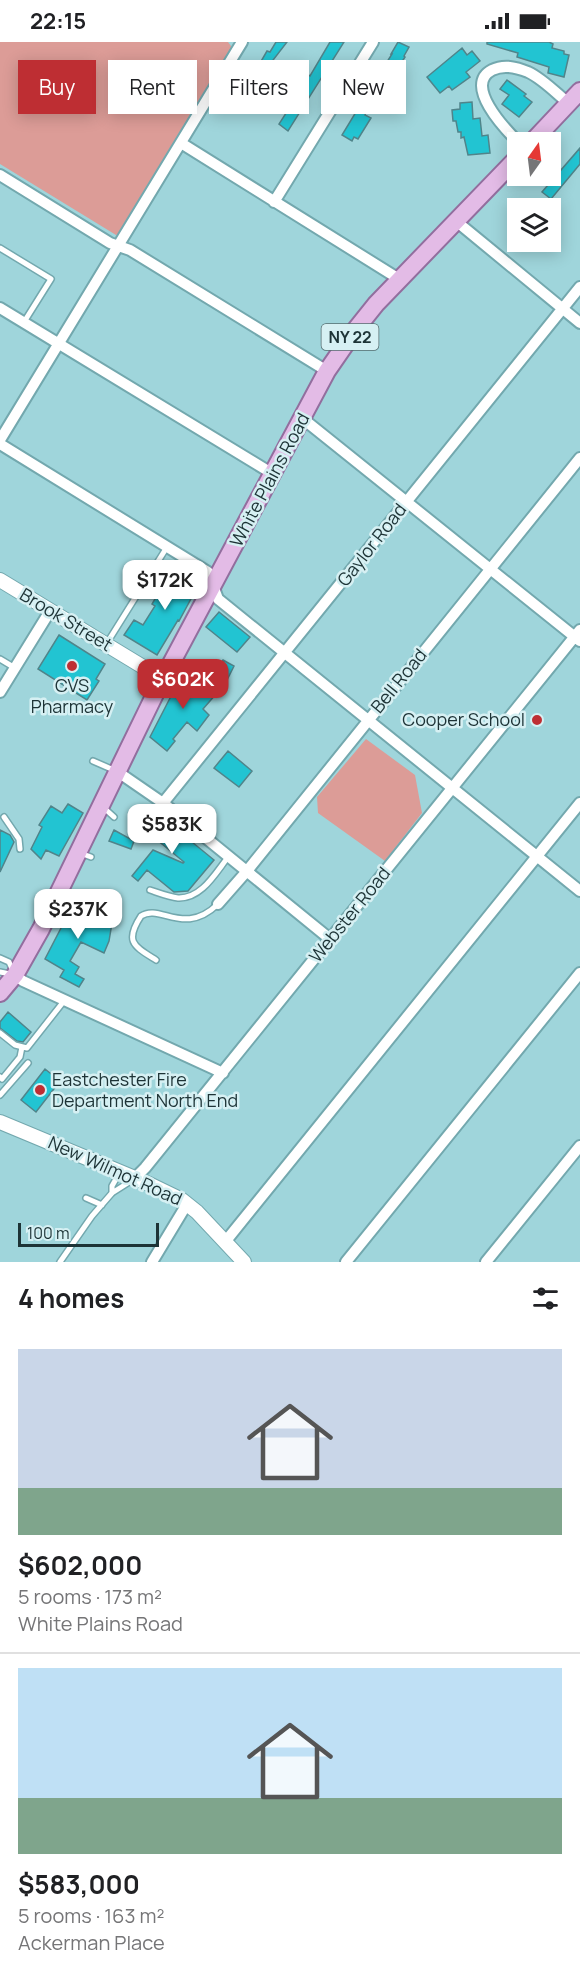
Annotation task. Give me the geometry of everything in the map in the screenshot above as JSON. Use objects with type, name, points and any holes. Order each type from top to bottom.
[{"type":"main road","points":[[541,132],[574,97]]},
{"type":"main road","name":"White Plains Road","points":[[0,993],[8,974],[67,893],[108,812],[118,772],[163,679],[327,371],[356,329],[399,279],[507,168]]},
{"type":"street","points":[[274,202],[373,42]]},
{"type":"street","points":[[239,43],[0,442],[208,572],[218,599],[580,891]]},
{"type":"street","points":[[509,132],[488,107],[482,88],[483,81],[489,72],[504,66],[528,72],[574,97]]},
{"type":"street","points":[[181,143],[399,279]]},
{"type":"street","points":[[0,175],[110,243],[130,250],[327,371]]},
{"type":"street","points":[[456,221],[580,322]]},
{"type":"street","name":"Gaylor Road","points":[[163,803],[580,286]]},
{"type":"street","points":[[0,308],[273,474]]},
{"type":"street","points":[[302,418],[490,569],[578,636]]},
{"type":"street","name":"Bell Road","points":[[218,904],[580,458]]},
{"type":"street","name":"Brook Street","points":[[0,580],[163,679]]},
{"type":"street","points":[[0,692],[50,611]]},
{"type":"street","name":"Webster Road","points":[[134,1179],[578,636]]},
{"type":"street","points":[[118,772],[163,803],[330,939]]},
{"type":"street","points":[[225,1242],[580,802]]},
{"type":"street","points":[[346,1262],[580,973]]},
{"type":"street","points":[[8,974],[64,1000],[87,1006],[222,1073]]},
{"type":"street","name":"New Wilmot Road","points":[[0,1122],[159,1189],[187,1204],[244,1262]]},
{"type":"street","points":[[486,1262],[580,1146]]},
{"type":"street","points":[[152,1262],[187,1204]]},
{"type":"lane","points":[[0,248],[51,279],[24,322]]},
{"type":"lane","points":[[106,645],[167,547]]},
{"type":"lane","points":[[0,658],[15,668]]},
{"type":"lane","points":[[93,761],[118,772]]},
{"type":"lane","points":[[4,817],[19,839],[21,849]]},
{"type":"lane","points":[[150,890],[177,898],[198,893],[229,856]]},
{"type":"lane","points":[[156,960],[131,940],[131,935],[141,916],[148,913],[185,920],[195,919],[211,911],[218,904]]},
{"type":"lane","points":[[0,958],[9,963],[8,974]]},
{"type":"lane","points":[[0,1034],[15,1045],[27,1048],[64,1000]]},
{"type":"lane","points":[[0,1077],[2,1079],[20,1057],[22,1047]]},
{"type":"lane","points":[[0,1095],[28,1063]]},
{"type":"lane","name":"Webster Road","points":[[112,1193],[112,1186],[120,1172]]},
{"type":"lane","name":"Webster Road","points":[[60,1262],[112,1193],[134,1179]]},
{"type":"lane","points":[[86,1198],[102,1205]]},
{"type":"shaded area","points":[[0,42],[228,42],[231,46],[226,60],[209,60],[209,88],[197,108],[197,60],[108,60],[108,114],[193,114],[121,233],[116,235],[0,164]]},
{"type":"shaded area","points":[[366,739],[415,775],[422,813],[385,861],[318,813],[317,797]]},
{"type":"building","points":[[276,42],[287,42],[273,60],[262,60],[267,51],[270,52]]},
{"type":"building","points":[[330,42],[344,42],[333,60],[321,60],[321,79],[309,98],[310,76]]},
{"type":"building","points":[[398,42],[409,47],[403,60],[388,60]]},
{"type":"building","points":[[487,42],[549,42],[553,44],[552,48],[569,55],[564,77],[548,73],[549,67],[517,57],[518,53],[487,44]]},
{"type":"building","points":[[462,48],[467,55],[472,51],[480,61],[466,72],[470,77],[452,90],[449,86],[440,93],[427,77]]},
{"type":"building","points":[[507,80],[526,94],[524,96],[532,102],[519,117],[502,104],[509,95],[500,89]]},
{"type":"building","points":[[472,102],[473,119],[480,118],[482,136],[488,135],[490,153],[468,155],[464,137],[461,138],[456,121],[453,121],[452,110],[460,109],[460,103]]},
{"type":"building","points":[[285,114],[299,114],[288,131],[279,124]]},
{"type":"building","points":[[355,114],[366,114],[371,118],[358,139],[354,137],[352,141],[342,135]]},
{"type":"building","points":[[580,148],[580,164],[552,198],[550,198],[542,192],[547,186],[561,186],[561,170]]},
{"type":"building","points":[[171,565],[200,582],[157,655],[124,635],[134,620],[143,625],[155,606],[152,604],[168,577],[166,575]]},
{"type":"building","points":[[219,612],[250,637],[237,652],[206,627]]},
{"type":"building","name":"CVS Pharmacy","points":[[59,635],[105,664],[96,679],[99,681],[87,700],[38,669]]},
{"type":"building","points":[[223,660],[234,666],[225,684],[214,678]]},
{"type":"building","points":[[185,669],[216,694],[203,709],[209,715],[197,731],[187,722],[173,739],[175,741],[167,751],[150,737]]},
{"type":"building","points":[[228,751],[252,771],[239,787],[214,768]]},
{"type":"building","points":[[68,804],[83,813],[59,856],[46,850],[41,859],[31,849],[42,827],[39,825],[51,806],[62,813]]},
{"type":"building","points":[[148,806],[214,860],[188,891],[174,892],[147,870],[138,881],[132,876],[153,850],[184,862],[135,822]]},
{"type":"building","points":[[0,830],[10,835],[14,842],[0,872]]},
{"type":"building","points":[[114,830],[134,841],[131,849],[109,841]]},
{"type":"building","points":[[74,903],[97,913],[96,915],[112,923],[104,953],[81,942],[70,961],[79,967],[75,974],[84,979],[79,987],[60,977],[64,970],[45,959]]},
{"type":"building","points":[[8,1012],[31,1032],[23,1042],[17,1041],[0,1028],[0,1022]]},
{"type":"building","name":"Eastchester Fire Department North End","points":[[45,1069],[60,1081],[36,1112],[21,1100]]},
{"type":"place","name":"CVS Pharmacy","points":[[72,666]]},
{"type":"place","name":"Cooper School","points":[[537,720]]},
{"type":"place","name":"Eastchester Fire Department North End","points":[[40,1090]]}]
